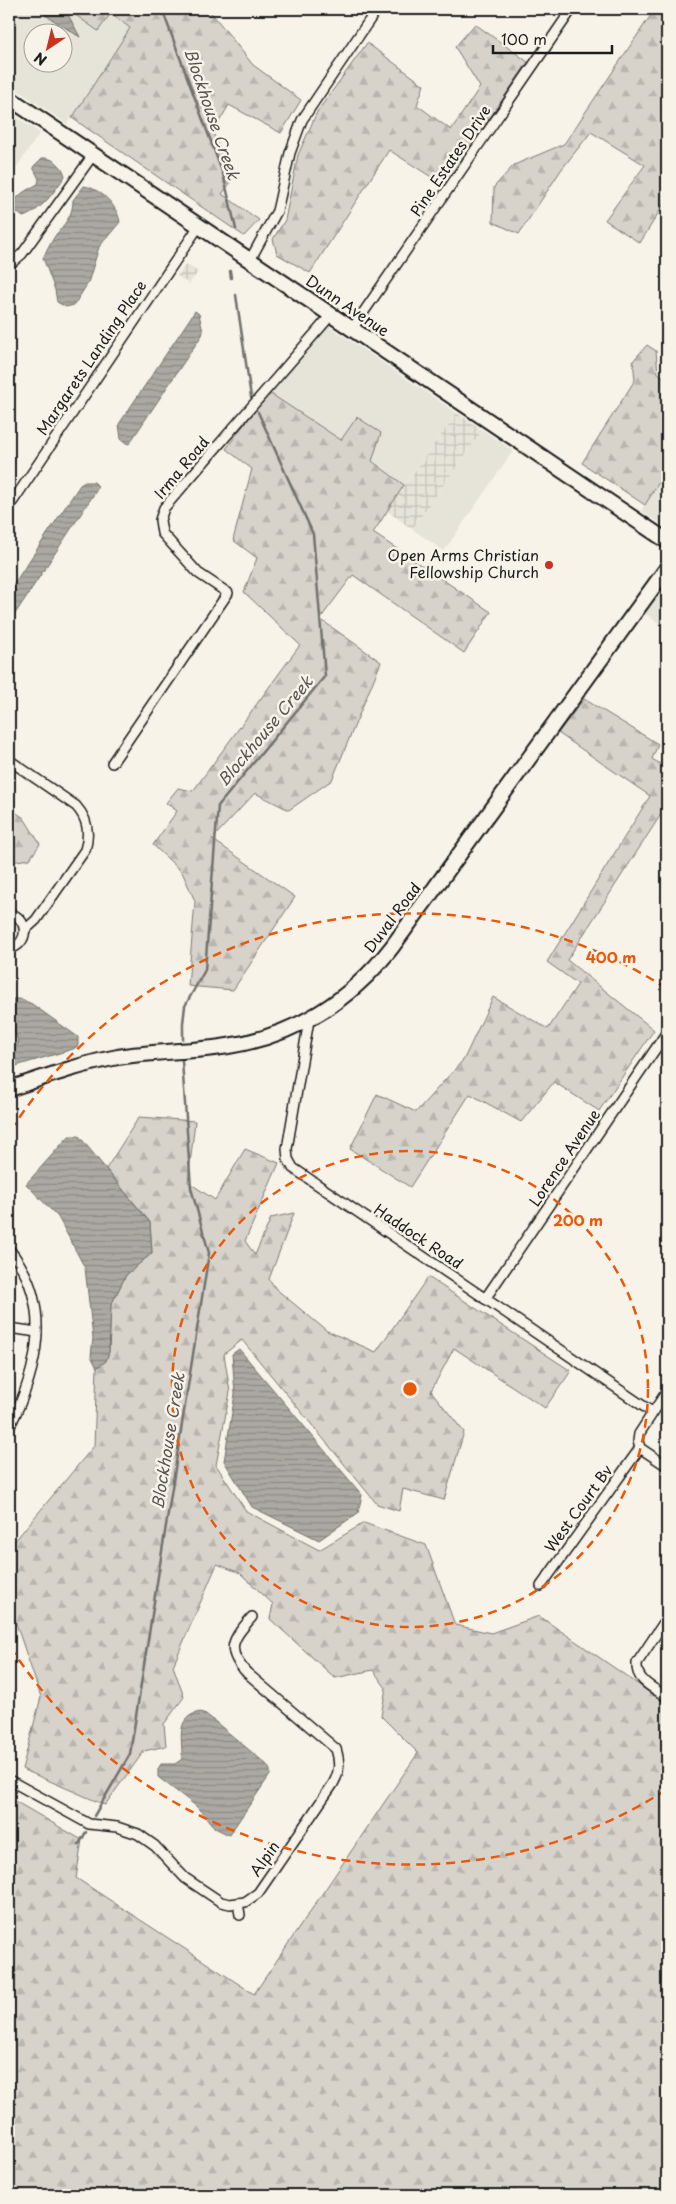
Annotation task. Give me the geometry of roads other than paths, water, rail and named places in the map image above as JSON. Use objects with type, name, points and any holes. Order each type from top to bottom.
[{"type":"main road","name":"Dunn Avenue","points":[[9,98],[667,541]]},
{"type":"main road","name":"Duval Road","points":[[9,1089],[77,1068],[118,1058],[227,1046],[259,1040],[309,1020],[343,998],[382,960],[667,568]]},
{"type":"street","points":[[250,260],[277,211],[290,153],[302,120],[377,9]]},
{"type":"street","name":"Pine Estates Drive","points":[[352,329],[572,9]]},
{"type":"street","points":[[9,266],[22,254],[93,155]]},
{"type":"street","name":"Margarets Landing Place","points":[[9,507],[199,226]]},
{"type":"street","name":"Irma Road","points":[[112,763],[228,593],[198,573],[162,533],[161,514],[164,508],[331,315]]},
{"type":"street","points":[[9,760],[76,806],[82,813],[88,829],[88,840],[84,850],[36,920],[25,930],[22,941],[9,949]]},
{"type":"street","points":[[9,913],[20,919],[25,930]]},
{"type":"street","name":"Haddock Road","points":[[309,1020],[288,1149],[288,1159],[293,1168],[652,1412]]},
{"type":"street","name":"Lorence Avenue","points":[[485,1299],[667,1032]]},
{"type":"street","points":[[9,1249],[20,1264],[34,1293],[37,1309],[36,1332],[29,1381],[9,1428]]},
{"type":"street","points":[[9,1328],[36,1332]]},
{"type":"street","points":[[667,1391],[639,1434],[638,1441],[640,1448],[667,1466]]},
{"type":"street","name":"West Court Bv","points":[[541,1586],[640,1448]]},
{"type":"street","name":"Alpin","points":[[238,1903],[251,1899],[258,1893],[333,1784],[339,1774],[340,1766],[336,1749],[236,1662],[233,1653],[233,1642],[252,1617]]},
{"type":"street","points":[[667,1618],[637,1663],[636,1671],[642,1680],[667,1698]]},
{"type":"street","points":[[9,1780],[89,1824],[117,1827],[138,1834],[155,1846],[185,1878],[212,1898],[221,1902],[238,1903],[240,1914]]},
{"type":"waterway","name":"Blockhouse Creek","points":[[162,9],[223,174],[236,229]]},
{"type":"waterway","name":"Blockhouse Creek","points":[[230,271],[231,278]]},
{"type":"waterway","name":"Blockhouse Creek","points":[[236,295],[251,397]]},
{"type":"waterway","name":"Blockhouse Creek","points":[[183,1039],[185,1006],[205,970],[218,806],[325,676],[313,534],[258,412]]},
{"type":"waterway","name":"Blockhouse Creek","points":[[94,1816],[130,1754],[209,1253],[191,1188],[182,1061]]},
{"type":"waterway","name":"Blockhouse Creek","points":[[79,1844],[86,1832]]},
{"type":"place","name":"Open Arms Christian Fellowship Church","points":[[549,565]]}]
